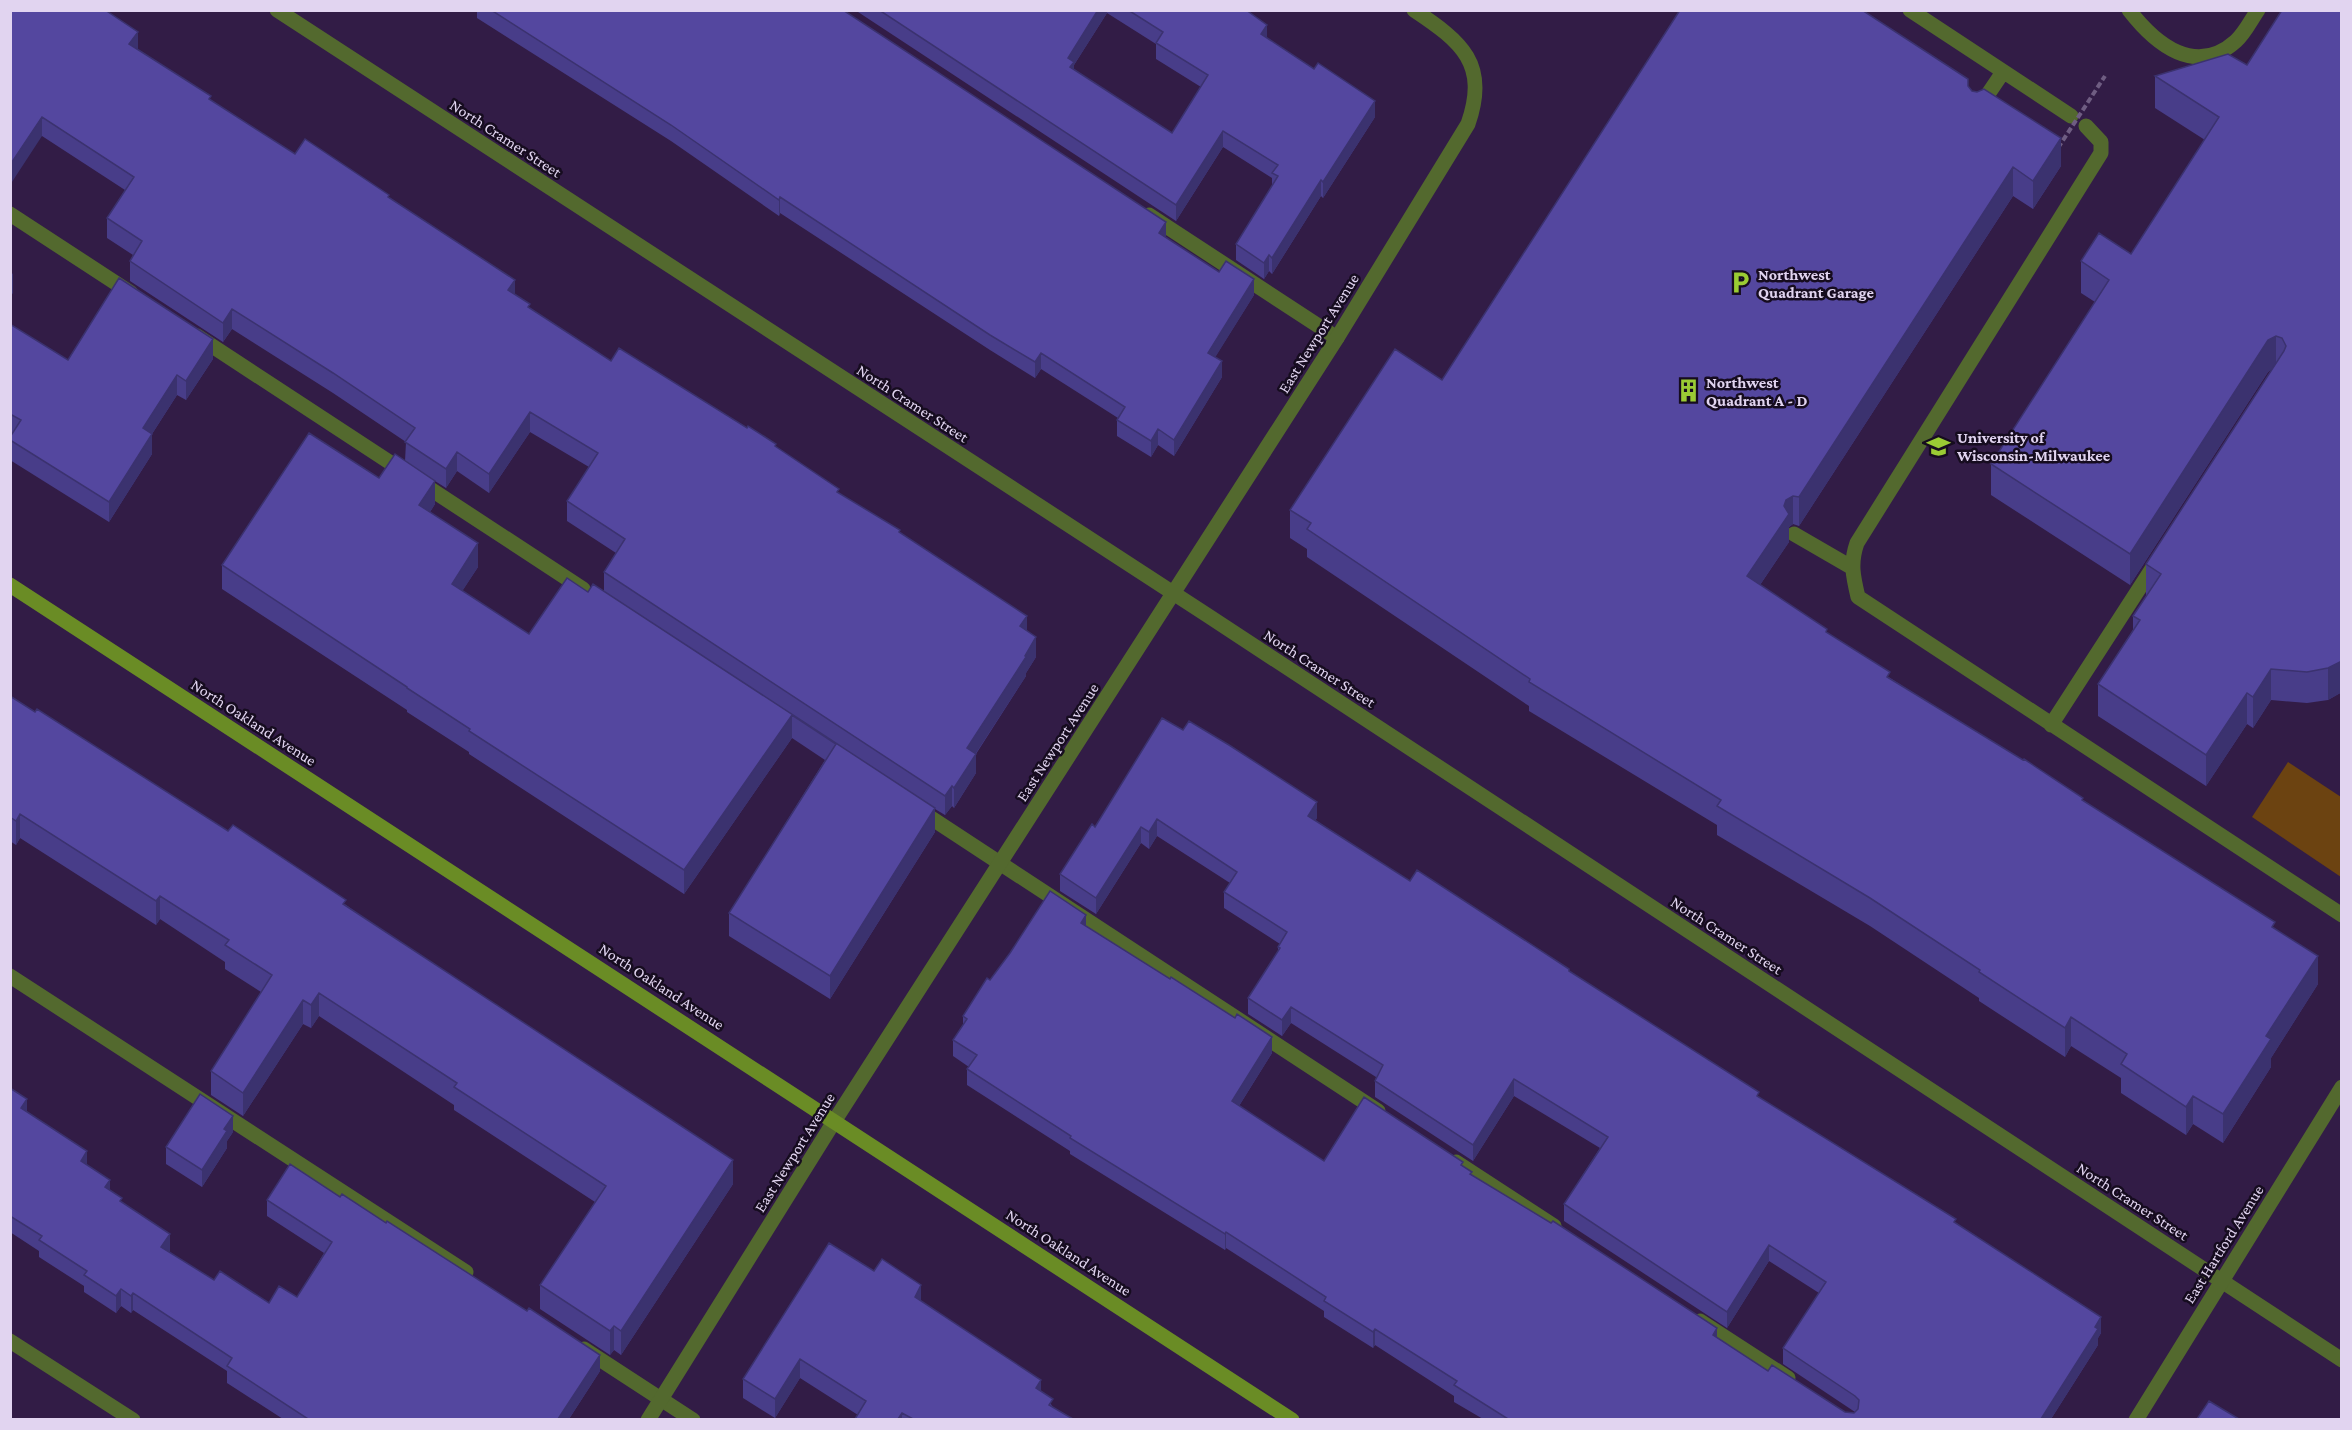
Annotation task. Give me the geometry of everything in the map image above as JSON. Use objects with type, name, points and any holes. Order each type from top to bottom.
[{"type":"main road","name":"North Oakland Avenue","points":[[10,585],[1292,1419]]},
{"type":"street","name":"North Cramer Street","points":[[277,10],[1174,594],[2342,1360]]},
{"type":"street","name":"East Newport Avenue","points":[[648,1419],[835,1120],[1337,338],[1468,124],[1474,107],[1476,77],[1465,53],[1446,32],[1414,10]]},
{"type":"street","points":[[1910,10],[2071,116]]},
{"type":"street","points":[[2128,10],[2141,26],[2168,47],[2195,58],[2212,57],[2224,51],[2238,39],[2258,10]]},
{"type":"street","points":[[1977,111],[2003,72]]},
{"type":"street","points":[[2086,126],[2102,142],[2101,153],[1857,543],[1851,567],[1858,597],[2342,915]]},
{"type":"street","points":[[1141,210],[1337,338]]},
{"type":"street","points":[[10,214],[140,299]]},
{"type":"street","points":[[180,326],[600,600]]},
{"type":"street","points":[[1794,534],[1851,567]]},
{"type":"street","points":[[2050,724],[2168,544]]},
{"type":"street","points":[[909,803],[1389,1118]]},
{"type":"street","points":[[10,976],[479,1281]]},
{"type":"street","name":"East Hartford Avenue","points":[[2136,1419],[2342,1088]]},
{"type":"street","points":[[1439,1150],[1569,1236]]},
{"type":"street","points":[[1690,1314],[1800,1387]]},
{"type":"street","points":[[568,1339],[693,1419]]},
{"type":"street","points":[[10,1341],[134,1419]]},
{"type":"path","points":[[2054,155],[2105,76]]},
{"type":"shaded area","points":[[2288,762],[2341,797],[2341,877],[2252,817]]},
{"type":"building","points":[[10,10],[105,10],[138,32],[129,44],[211,96],[209,99],[295,154],[305,139],[389,195],[388,197],[515,280],[508,290],[530,304],[528,307],[611,361],[619,348],[747,428],[748,426],[839,489],[837,492],[900,530],[899,532],[1027,616],[1020,626],[1036,637],[1026,657],[967,748],[976,754],[954,788],[952,786],[945,796],[604,572],[625,539],[567,501],[598,453],[530,412],[489,474],[457,452],[446,469],[405,442],[415,428],[333,373],[232,309],[223,323],[130,261],[142,241],[107,218],[134,177],[42,117],[10,165]]},
{"type":"building","points":[[491,10],[843,10],[1166,222],[1159,233],[1219,272],[1226,261],[1254,279],[1208,353],[1222,361],[1174,440],[1158,429],[1151,441],[1117,420],[1125,407],[1041,353],[1035,362],[990,335],[780,197],[779,200],[671,125]]},
{"type":"building","points":[[879,10],[1098,10],[1068,58],[1074,62],[1070,67],[1172,133],[1208,75],[1156,43],[1163,32],[1128,10],[1246,10],[1267,25],[1261,34],[1314,69],[1318,63],[1375,101],[1323,182],[1321,180],[1272,258],[1269,255],[1264,263],[1236,244],[1278,176],[1272,173],[1278,165],[1223,131],[1176,205]]},
{"type":"building","points":[[1680,10],[1862,10],[1968,79],[1968,86],[1972,91],[1977,92],[1984,89],[2061,138],[2033,181],[2013,167],[1799,497],[1793,496],[1786,500],[1784,506],[1789,514],[1747,576],[1827,629],[1826,632],[1890,672],[1887,677],[2024,759],[2083,798],[2082,800],[2275,922],[2272,927],[2318,956],[2266,1036],[2271,1039],[2223,1114],[2193,1096],[2186,1107],[2121,1064],[2127,1054],[2071,1017],[2065,1028],[1870,898],[1717,806],[1721,800],[1529,682],[1530,679],[1307,529],[1311,523],[1290,510],[1395,349],[1442,380]]},
{"type":"building","points":[[2282,10],[2342,10],[2342,661],[2328,668],[2307,672],[2271,669],[2253,697],[2247,693],[2206,755],[2098,684],[2140,620],[2133,616],[2161,574],[2146,564],[2284,351],[2286,346],[2282,338],[2276,336],[2268,340],[2130,554],[1991,464],[2109,280],[2081,261],[2099,233],[2131,254],[2219,117],[2155,76],[2228,54],[2247,65]]},
{"type":"building","points":[[119,278],[213,339],[186,381],[177,375],[143,428],[152,434],[109,502],[10,440],[21,420],[10,414],[10,324],[68,360]]},
{"type":"building","points":[[309,433],[379,478],[395,454],[435,481],[419,505],[478,543],[452,584],[529,634],[567,578],[588,592],[593,584],[935,808],[830,976],[729,913],[836,744],[792,715],[684,870],[469,731],[470,729],[222,565]]},
{"type":"building","points":[[10,696],[35,712],[37,709],[228,831],[233,825],[346,900],[343,904],[733,1160],[621,1331],[614,1326],[610,1331],[540,1285],[606,1186],[454,1087],[457,1083],[319,993],[311,1005],[303,1000],[243,1093],[211,1071],[272,975],[225,945],[229,940],[160,896],[156,901],[20,814],[16,821],[10,817]]},
{"type":"building","points":[[1162,718],[1183,730],[1189,721],[1229,745],[1317,802],[1308,816],[1410,881],[1417,870],[1569,971],[1759,1092],[1757,1096],[1956,1219],[1954,1222],[2101,1317],[2095,1327],[2098,1329],[2041,1419],[1508,1419],[1454,1385],[1457,1381],[1375,1329],[1373,1332],[1324,1301],[1326,1297],[1226,1232],[1225,1234],[1070,1138],[1071,1136],[967,1069],[977,1055],[953,1040],[967,1019],[963,1016],[987,978],[990,980],[1010,953],[1050,891],[1086,915],[1081,923],[1235,1018],[1237,1014],[1272,1037],[1232,1101],[1324,1161],[1364,1097],[1463,1162],[1461,1165],[1472,1172],[1470,1174],[1551,1223],[1553,1221],[1717,1328],[1713,1335],[1768,1371],[1772,1365],[1845,1412],[1854,1413],[1858,1409],[1859,1400],[1855,1396],[1783,1348],[1826,1282],[1769,1245],[1727,1312],[1564,1204],[1608,1137],[1514,1079],[1473,1145],[1375,1081],[1383,1065],[1291,1007],[1282,1020],[1248,998],[1280,948],[1278,947],[1287,932],[1224,892],[1237,872],[1157,819],[1149,832],[1141,827],[1096,898],[1060,874],[1092,824],[1095,827]]},
{"type":"building","points":[[10,1088],[27,1099],[21,1108],[87,1151],[81,1161],[110,1180],[105,1187],[122,1198],[120,1201],[170,1234],[161,1247],[214,1280],[220,1271],[269,1303],[279,1286],[297,1297],[332,1242],[267,1200],[290,1164],[340,1197],[342,1194],[386,1223],[387,1221],[527,1311],[529,1308],[600,1355],[558,1419],[308,1419],[227,1366],[232,1358],[133,1293],[131,1296],[121,1289],[116,1296],[84,1275],[87,1271],[39,1240],[42,1236],[10,1216]]},
{"type":"building","points":[[200,1094],[233,1116],[224,1129],[227,1131],[202,1170],[166,1147]]},
{"type":"building","points":[[829,1243],[874,1271],[882,1259],[921,1285],[915,1297],[1041,1380],[1036,1388],[1053,1399],[1049,1405],[1073,1419],[913,1419],[902,1413],[898,1419],[855,1419],[866,1401],[800,1359],[775,1399],[743,1379]]},
{"type":"building","points":[[2209,1401],[2239,1419],[2197,1419]]},
{"type":"place","name":"Northwest Quadrant Garage","points":[[1740,283]]},
{"type":"place","name":"Northwest Quadrant A - D","points":[[1688,391]]},
{"type":"place","name":"University of Wisconsin-Milwaukee","points":[[1939,446]]}]
